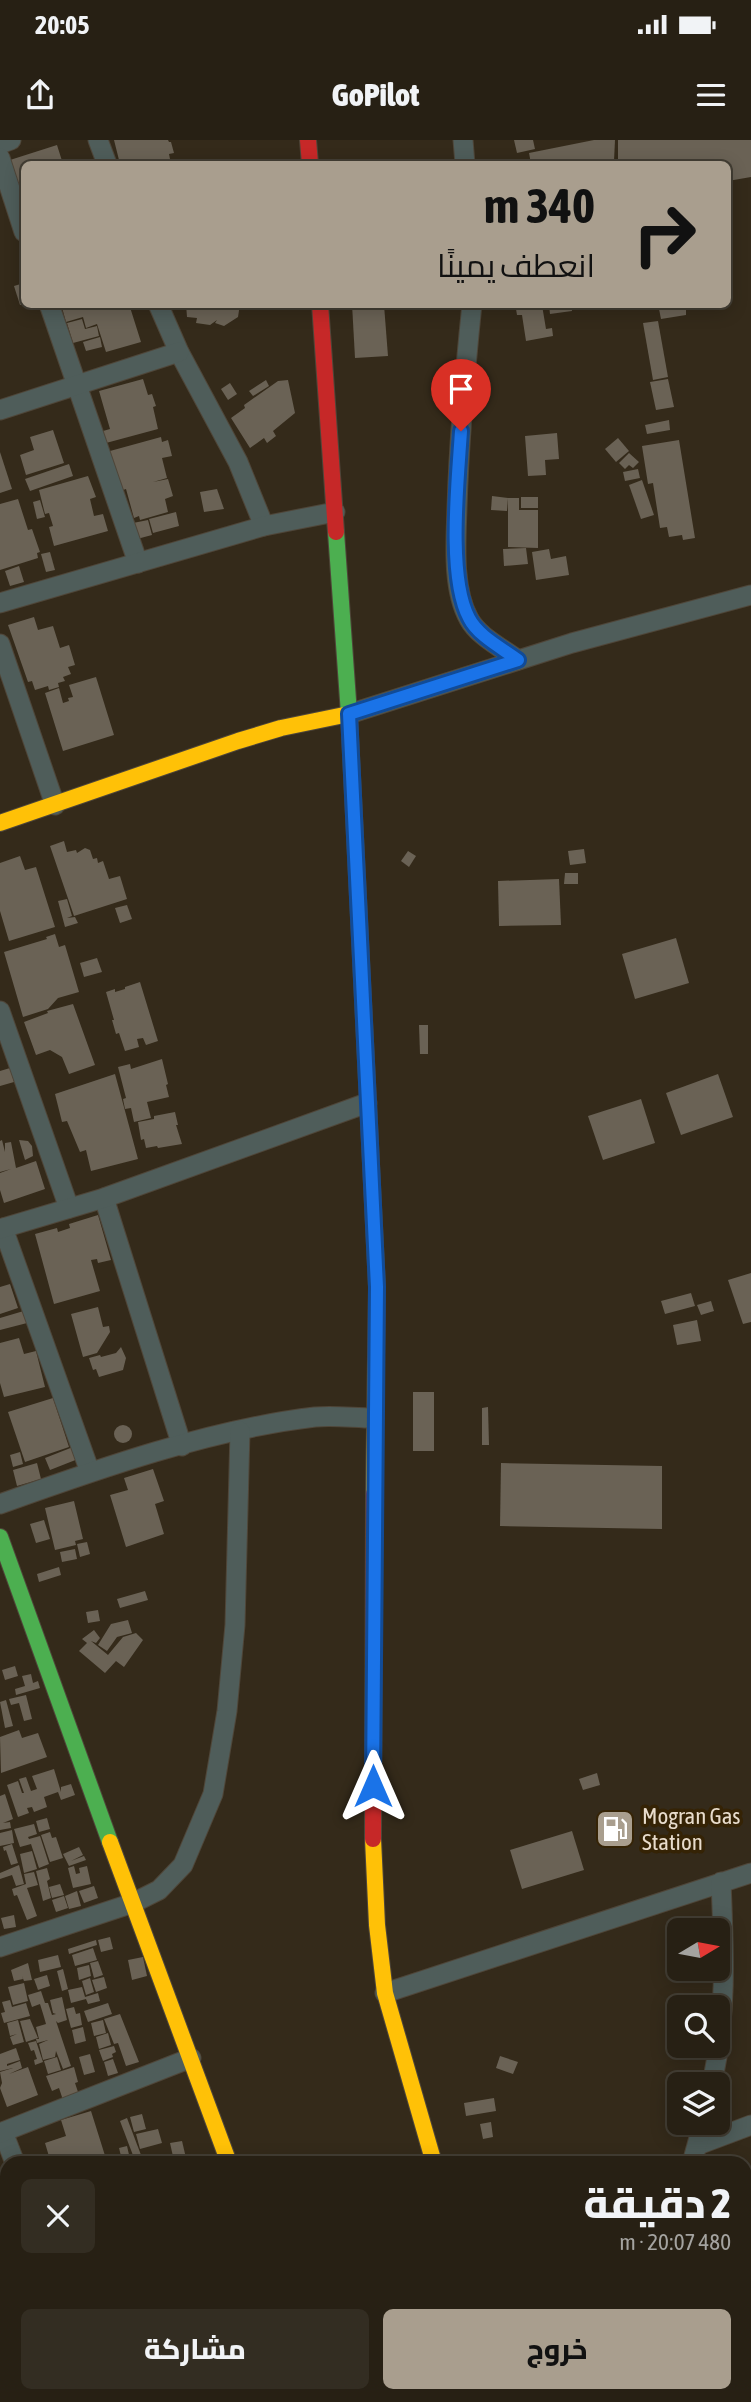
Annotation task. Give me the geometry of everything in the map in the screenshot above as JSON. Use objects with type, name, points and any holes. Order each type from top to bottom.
[{"type":"street","points":[[0,144],[11,140]]},
{"type":"street","points":[[99,140],[106,161]]},
{"type":"street","points":[[308,140],[310,161]]},
{"type":"street","points":[[463,140],[465,161]]},
{"type":"street","points":[[0,158],[21,223]]},
{"type":"street","points":[[50,308],[138,564]]},
{"type":"street","points":[[160,308],[179,352],[238,462],[264,526]]},
{"type":"street","points":[[320,308],[349,714],[377,1287],[373,1839],[377,1925],[385,1993],[432,2156]]},
{"type":"street","points":[[472,308],[457,486],[456,545],[459,588],[469,619],[482,634],[518,660]]},
{"type":"street","points":[[0,410],[179,352]]},
{"type":"street","points":[[0,603],[264,526],[335,512]]},
{"type":"street","points":[[0,823],[238,741],[281,728],[349,714],[624,628],[751,595]]},
{"type":"street","points":[[0,644],[55,805]]},
{"type":"street","points":[[0,1011],[69,1208]]},
{"type":"street","points":[[90,1472],[1,1229],[104,1198],[367,1103]]},
{"type":"street","points":[[104,1198],[182,1446]]},
{"type":"street","points":[[0,1504],[90,1472],[240,1431],[317,1417],[374,1418]]},
{"type":"street","points":[[0,1947],[133,1903],[159,1890],[183,1865],[213,1794],[227,1712],[235,1625],[240,1431]]},
{"type":"street","points":[[0,1537],[160,1982],[226,2156]]},
{"type":"street","points":[[385,1993],[751,1872]]},
{"type":"street","points":[[715,2072],[719,2053],[725,1980],[721,1882]]},
{"type":"street","points":[[12,2156],[1,2132],[191,2058]]},
{"type":"street","points":[[695,2154],[751,2125]]},
{"type":"street","points":[[695,2154],[700,2135]]},
{"type":"building","points":[[114,140],[168,140],[174,153],[169,154],[170,159],[167,161],[119,161]]},
{"type":"building","points":[[514,140],[533,140],[535,149],[517,153]]},
{"type":"building","points":[[594,140],[615,140],[614,161],[530,161],[529,153]]},
{"type":"building","points":[[618,140],[751,140],[751,177],[731,180],[731,161],[618,161]]},
{"type":"building","points":[[57,145],[62,161],[21,161],[21,194],[10,160]]},
{"type":"building","points":[[384,159],[384,161],[340,161]]},
{"type":"building","points":[[21,284],[21,305],[20,305],[14,286]]},
{"type":"building","points":[[62,308],[130,308],[141,342],[106,352],[97,324],[86,328],[83,317],[66,322]]},
{"type":"building","points":[[186,308],[239,308],[238,317],[224,326],[215,323],[217,320],[210,325],[196,323],[197,318],[187,317]]},
{"type":"building","points":[[352,308],[384,308],[388,356],[355,358]]},
{"type":"building","points":[[542,308],[546,329],[552,328],[553,336],[526,341],[522,315],[517,315],[516,309]]},
{"type":"building","points":[[549,308],[572,308],[572,311],[550,314]]},
{"type":"building","points":[[659,308],[686,308],[686,315],[661,319]]},
{"type":"building","points":[[82,319],[85,329],[97,326],[99,336],[73,343],[67,323]]},
{"type":"building","points":[[658,321],[668,377],[653,380],[643,323]]},
{"type":"building","points":[[100,337],[102,347],[86,351],[83,342]]},
{"type":"building","points":[[143,379],[148,395],[152,394],[156,406],[153,407],[158,429],[106,443],[103,431],[110,429],[99,391]]},
{"type":"building","points":[[668,379],[674,407],[656,410],[650,382]]},
{"type":"building","points":[[266,380],[269,386],[253,396],[249,391]]},
{"type":"building","points":[[288,380],[295,413],[273,431],[276,436],[267,443],[264,438],[250,448],[231,418],[245,408],[244,405],[278,381]]},
{"type":"building","points":[[230,383],[237,394],[228,400],[221,389]]},
{"type":"building","points":[[669,420],[670,430],[647,434],[645,425]]},
{"type":"building","points":[[53,430],[64,463],[26,475],[20,455],[34,450],[30,437]]},
{"type":"building","points":[[557,433],[559,459],[545,460],[546,475],[528,476],[525,436]]},
{"type":"building","points":[[161,437],[162,442],[168,440],[172,456],[162,458],[167,478],[153,482],[168,479],[173,496],[165,499],[168,512],[140,520],[139,516],[134,518],[126,489],[120,491],[110,451]]},
{"type":"building","points":[[618,438],[629,451],[616,462],[605,449]]},
{"type":"building","points":[[679,440],[695,538],[683,540],[682,535],[669,537],[667,527],[660,528],[653,483],[648,484],[642,446]]},
{"type":"building","points":[[0,452],[12,489],[0,493]]},
{"type":"building","points":[[629,453],[639,462],[633,468],[629,465],[625,469],[619,463]]},
{"type":"building","points":[[69,464],[73,476],[30,491],[25,479]]},
{"type":"building","points":[[638,469],[640,478],[625,481],[623,472]]},
{"type":"building","points":[[88,476],[96,497],[90,499],[94,516],[103,514],[108,531],[54,546],[49,527],[53,526],[49,513],[45,514],[39,490]]},
{"type":"building","points":[[642,480],[654,515],[641,519],[629,485]]},
{"type":"building","points":[[217,489],[224,509],[204,512],[200,492]]},
{"type":"building","points":[[492,496],[508,498],[507,511],[491,510]]},
{"type":"building","points":[[521,497],[538,497],[538,508],[521,508]]},
{"type":"building","points":[[508,498],[519,498],[519,510],[538,510],[538,548],[508,547]]},
{"type":"building","points":[[18,499],[28,530],[32,529],[40,552],[37,553],[38,558],[0,570],[0,504]]},
{"type":"building","points":[[40,500],[45,517],[37,519],[33,502]]},
{"type":"building","points":[[176,512],[179,526],[153,533],[149,519]]},
{"type":"building","points":[[148,520],[152,535],[137,539],[133,523]]},
{"type":"building","points":[[526,548],[528,564],[504,566],[503,549]]},
{"type":"building","points":[[549,549],[551,559],[566,556],[569,575],[536,580],[532,552]]},
{"type":"building","points":[[50,552],[55,570],[46,572],[41,554]]},
{"type":"building","points":[[19,566],[24,582],[10,586],[5,571]]},
{"type":"building","points":[[34,617],[38,630],[53,626],[60,648],[69,645],[75,665],[68,667],[71,674],[63,677],[65,681],[58,683],[59,687],[49,690],[48,686],[35,690],[32,681],[28,682],[8,625]]},
{"type":"building","points":[[96,677],[114,735],[63,751],[45,693],[59,688],[63,703],[73,697],[69,685]]},
{"type":"building","points":[[64,841],[67,852],[76,850],[77,853],[85,848],[90,850],[93,859],[97,858],[98,863],[103,861],[109,879],[120,876],[127,899],[74,916],[50,846]]},
{"type":"building","points":[[584,849],[586,863],[570,865],[568,851]]},
{"type":"building","points":[[408,851],[416,856],[409,867],[401,861]]},
{"type":"building","points":[[20,856],[25,870],[36,867],[55,927],[9,941],[0,911],[0,863]]},
{"type":"building","points":[[565,873],[578,873],[578,884],[564,884]]},
{"type":"building","points":[[559,879],[561,925],[499,926],[498,881]]},
{"type":"building","points":[[67,899],[72,916],[67,918],[75,917],[78,923],[65,927],[58,901]]},
{"type":"building","points":[[127,905],[132,919],[120,923],[115,908]]},
{"type":"building","points":[[55,934],[59,947],[65,945],[79,992],[58,998],[48,1009],[23,1017],[4,952]]},
{"type":"building","points":[[676,938],[689,983],[635,999],[622,954]]},
{"type":"building","points":[[97,958],[102,972],[84,977],[80,963]]},
{"type":"building","points":[[140,982],[158,1041],[146,1045],[143,1038],[137,1039],[139,1047],[125,1051],[119,1033],[116,1034],[106,992],[115,989],[115,992]]},
{"type":"building","points":[[73,1004],[95,1065],[69,1074],[62,1057],[50,1050],[36,1055],[24,1022],[48,1013],[47,1011]]},
{"type":"building","points":[[419,1025],[428,1025],[428,1054],[420,1054]]},
{"type":"building","points":[[162,1059],[169,1097],[147,1102],[151,1118],[134,1122],[131,1108],[125,1109],[123,1099],[126,1098],[118,1067],[130,1064],[131,1069]]},
{"type":"building","points":[[10,1068],[14,1082],[0,1086],[0,1071]]},
{"type":"building","points":[[115,1074],[138,1159],[91,1171],[86,1150],[80,1152],[67,1121],[62,1122],[55,1094]]},
{"type":"building","points":[[718,1074],[733,1117],[681,1135],[666,1093]]},
{"type":"building","points":[[641,1099],[655,1143],[603,1160],[588,1116]]},
{"type":"building","points":[[175,1112],[182,1144],[146,1148],[144,1139],[141,1140],[138,1122]]},
{"type":"building","points":[[2,1140],[5,1152],[5,1143],[11,1142],[16,1168],[36,1161],[45,1189],[4,1203],[0,1190],[0,1173],[11,1169],[0,1172]]},
{"type":"building","points":[[19,1140],[28,1141],[32,1146],[33,1156],[25,1160]]},
{"type":"building","points":[[98,1215],[111,1260],[98,1263],[97,1259],[91,1260],[100,1291],[54,1304],[35,1234],[57,1228],[58,1232],[70,1228],[69,1224]]},
{"type":"building","points":[[751,1273],[751,1322],[743,1324],[728,1280]]},
{"type":"building","points":[[10,1284],[18,1308],[0,1314],[0,1287]]},
{"type":"building","points":[[691,1293],[695,1306],[665,1314],[661,1301]]},
{"type":"building","points":[[711,1301],[714,1311],[701,1315],[697,1305]]},
{"type":"building","points":[[98,1307],[103,1327],[109,1326],[110,1332],[97,1353],[83,1357],[71,1314]]},
{"type":"building","points":[[27,1310],[31,1322],[0,1330],[0,1318]]},
{"type":"building","points":[[697,1320],[701,1341],[677,1345],[673,1325]]},
{"type":"building","points":[[19,1338],[24,1354],[36,1351],[45,1387],[4,1397],[0,1383],[0,1343]]},
{"type":"building","points":[[121,1347],[126,1358],[123,1370],[99,1377],[89,1358],[116,1353]]},
{"type":"building","points":[[413,1392],[434,1392],[434,1451],[413,1451]]},
{"type":"building","points":[[53,1398],[69,1447],[25,1462],[8,1412]]},
{"type":"building","points":[[488,1407],[489,1445],[482,1445],[482,1408]]},
{"type":"building","points":[[119,1425],[127,1425],[132,1434],[130,1441],[119,1443],[114,1438],[114,1430]]},
{"type":"building","points":[[73,1447],[78,1459],[50,1470],[45,1458]]},
{"type":"building","points":[[20,1452],[23,1464],[13,1467],[10,1455]]},
{"type":"building","points":[[37,1463],[41,1479],[17,1486],[13,1470]]},
{"type":"building","points":[[501,1463],[662,1466],[662,1529],[500,1526]]},
{"type":"building","points":[[153,1469],[164,1501],[155,1504],[164,1534],[126,1547],[110,1495],[128,1490],[124,1478]]},
{"type":"building","points":[[74,1501],[83,1539],[75,1541],[76,1545],[55,1550],[45,1508]]},
{"type":"building","points":[[44,1520],[50,1539],[36,1543],[30,1524]]},
{"type":"building","points":[[87,1542],[90,1554],[80,1557],[77,1544]]},
{"type":"building","points":[[75,1549],[77,1559],[62,1562],[60,1552]]},
{"type":"building","points":[[59,1567],[61,1575],[39,1582],[37,1574]]},
{"type":"building","points":[[145,1591],[148,1600],[120,1608],[117,1599]]},
{"type":"building","points":[[98,1610],[100,1621],[88,1623],[86,1612]]},
{"type":"building","points":[[128,1620],[132,1633],[117,1637],[107,1651],[98,1645],[111,1624]]},
{"type":"building","points":[[94,1630],[100,1638],[96,1643],[91,1641],[108,1655],[123,1637],[136,1633],[143,1640],[124,1667],[116,1661],[105,1673],[79,1651],[87,1643],[82,1639]]},
{"type":"building","points":[[15,1666],[18,1676],[5,1680],[2,1670]]},
{"type":"building","points":[[31,1674],[33,1683],[38,1681],[40,1688],[16,1695],[15,1689],[25,1686],[22,1676]]},
{"type":"building","points":[[26,1695],[32,1719],[24,1721],[19,1703],[11,1705],[9,1699]]},
{"type":"building","points":[[6,1700],[13,1726],[5,1728],[0,1702]]},
{"type":"building","points":[[19,1730],[22,1738],[38,1733],[47,1757],[1,1773],[0,1737]]},
{"type":"building","points":[[54,1769],[61,1792],[61,1787],[71,1784],[75,1795],[61,1800],[58,1792],[44,1797],[47,1807],[34,1812],[32,1807],[27,1808],[29,1813],[18,1817],[7,1785],[18,1781],[24,1793],[19,1779],[26,1777],[31,1791],[37,1789],[32,1776]]},
{"type":"building","points":[[597,1773],[600,1785],[583,1790],[579,1779]]},
{"type":"building","points":[[5,1794],[13,1819],[3,1823],[10,1822],[11,1828],[0,1830],[0,1796]]},
{"type":"building","points":[[47,1818],[50,1829],[39,1832],[36,1821]]},
{"type":"building","points":[[34,1824],[37,1834],[28,1837],[40,1836],[49,1864],[39,1868],[31,1844],[20,1847],[14,1829]]},
{"type":"building","points":[[12,1830],[14,1843],[0,1846],[0,1833]]},
{"type":"building","points":[[572,1831],[584,1870],[522,1889],[510,1850]]},
{"type":"building","points":[[50,1832],[52,1838],[56,1837],[63,1858],[50,1862],[41,1835]]},
{"type":"building","points":[[12,1844],[18,1863],[11,1865],[3,1847]]},
{"type":"building","points":[[79,1847],[83,1855],[71,1861],[84,1856],[86,1860],[69,1866],[63,1854]]},
{"type":"building","points":[[32,1851],[37,1869],[24,1873],[20,1854]]},
{"type":"building","points":[[19,1865],[24,1884],[16,1886],[12,1875],[0,1879],[0,1873]]},
{"type":"building","points":[[74,1866],[76,1874],[80,1873],[79,1868],[87,1866],[91,1884],[73,1888],[68,1868]]},
{"type":"building","points":[[47,1868],[51,1898],[43,1901],[36,1871]]},
{"type":"building","points":[[34,1872],[38,1885],[27,1888],[37,1916],[27,1920],[12,1889],[26,1884],[24,1874]]},
{"type":"building","points":[[60,1884],[64,1895],[52,1898],[49,1887]]},
{"type":"building","points":[[94,1886],[98,1898],[84,1903],[79,1891]]},
{"type":"building","points":[[77,1891],[81,1906],[69,1909],[65,1896]]},
{"type":"building","points":[[64,1896],[68,1908],[56,1912],[52,1900]]},
{"type":"building","points":[[14,1915],[16,1927],[4,1929],[1,1918]]},
{"type":"building","points":[[110,1937],[113,1949],[101,1952],[98,1940]]},
{"type":"building","points":[[96,1940],[97,1945],[69,1954],[68,1949]]},
{"type":"building","points":[[93,1948],[97,1960],[75,1966],[72,1955]]},
{"type":"building","points":[[58,1955],[61,1967],[40,1972],[38,1960]]},
{"type":"building","points":[[143,1957],[147,1976],[132,1980],[128,1960]]},
{"type":"building","points":[[98,1961],[103,1975],[94,1978],[90,1963]]},
{"type":"building","points":[[28,1963],[32,1980],[24,1981],[22,1976],[23,1979],[14,1981],[11,1970]]},
{"type":"building","points":[[89,1965],[91,1976],[79,1980],[77,1968]]},
{"type":"building","points":[[63,1969],[68,1989],[62,1991],[57,1971]]},
{"type":"building","points":[[47,1975],[50,1986],[38,1990],[34,1979]]},
{"type":"building","points":[[104,1977],[107,1988],[96,1992],[92,1980]]},
{"type":"building","points":[[90,1978],[94,1992],[86,1995],[82,1981]]},
{"type":"building","points":[[24,1983],[28,2001],[13,2005],[8,1987]]},
{"type":"building","points":[[82,1987],[85,1997],[98,1993],[100,2001],[88,2004],[86,1999],[71,2003],[68,1990]]},
{"type":"building","points":[[41,1991],[52,2015],[56,2014],[53,2013],[50,2000],[62,1997],[67,2020],[58,2023],[56,2021],[71,2066],[63,2069],[56,2051],[55,2057],[43,2060],[39,2044],[48,2040],[37,2043],[36,2039],[39,2039],[36,2027],[46,2024],[40,2004],[32,2007],[28,1995]]},
{"type":"building","points":[[10,2000],[12,2007],[26,2003],[30,2016],[4,2023],[2,2002]]},
{"type":"building","points":[[108,2003],[112,2014],[88,2022],[84,2011]]},
{"type":"building","points":[[74,2007],[76,2014],[80,2013],[82,2025],[71,2028],[66,2009]]},
{"type":"building","points":[[120,2014],[139,2062],[126,2066],[118,2043],[114,2044],[104,2019]]},
{"type":"building","points":[[30,2019],[38,2038],[26,2042],[20,2021]]},
{"type":"building","points":[[18,2020],[24,2042],[13,2045],[10,2037],[17,2034],[10,2036],[7,2023]]},
{"type":"building","points":[[103,2020],[106,2033],[94,2036],[91,2023]]},
{"type":"building","points":[[83,2027],[86,2041],[75,2044],[72,2030]]},
{"type":"building","points":[[108,2033],[111,2045],[99,2049],[96,2037]]},
{"type":"building","points":[[36,2041],[43,2062],[35,2065],[34,2060],[37,2059],[28,2043]]},
{"type":"building","points":[[114,2046],[116,2052],[112,2054],[113,2057],[103,2061],[99,2050]]},
{"type":"building","points":[[16,2048],[20,2060],[7,2066],[20,2061],[22,2068],[9,2074],[28,2067],[38,2095],[7,2107],[0,2088],[0,2072],[13,2068],[0,2071],[0,2054]]},
{"type":"building","points":[[90,2054],[95,2072],[84,2075],[79,2057]]},
{"type":"building","points":[[500,2056],[518,2062],[513,2074],[496,2068]]},
{"type":"building","points":[[57,2057],[61,2070],[48,2074],[44,2061]]},
{"type":"building","points":[[113,2059],[118,2073],[108,2076],[104,2062]]},
{"type":"building","points":[[74,2067],[79,2095],[63,2100],[59,2088],[52,2091],[46,2076]]},
{"type":"building","points":[[494,2098],[496,2111],[466,2116],[464,2103]]},
{"type":"building","points":[[91,2111],[105,2156],[49,2156],[45,2143],[66,2136],[61,2120]]},
{"type":"building","points":[[142,2114],[146,2129],[134,2132],[130,2117]]},
{"type":"building","points":[[127,2118],[141,2155],[133,2156],[120,2121]]},
{"type":"building","points":[[491,2122],[493,2137],[483,2139],[480,2124]]},
{"type":"building","points":[[158,2129],[162,2143],[140,2149],[136,2134]]},
{"type":"building","points":[[182,2141],[186,2156],[173,2156],[170,2143]]},
{"type":"building","points":[[127,2146],[129,2156],[121,2156],[119,2148]]},
{"type":"traffic: fast","points":[[336,532],[358,897]]},
{"type":"traffic: fast","points":[[0,1537],[110,1842]]},
{"type":"traffic: slow","points":[[0,823],[238,741],[281,728],[349,714]]},
{"type":"traffic: slow","points":[[358,897],[377,1287],[374,1494]]},
{"type":"traffic: slow","points":[[373,1839],[377,1925],[385,1993],[432,2156]]},
{"type":"traffic: slow","points":[[110,1842],[226,2156]]},
{"type":"traffic: jam","points":[[308,140],[310,161]]},
{"type":"traffic: jam","points":[[320,308],[336,532]]},
{"type":"traffic: jam","points":[[373,1839],[374,1494]]},
{"type":"place","name":"Mogran Gas Station","points":[[615,1829]]},
{"type":"route","points":[[373,1786],[377,1287],[349,714],[518,660],[482,634],[469,619],[459,588],[456,545],[461,431]]}]
